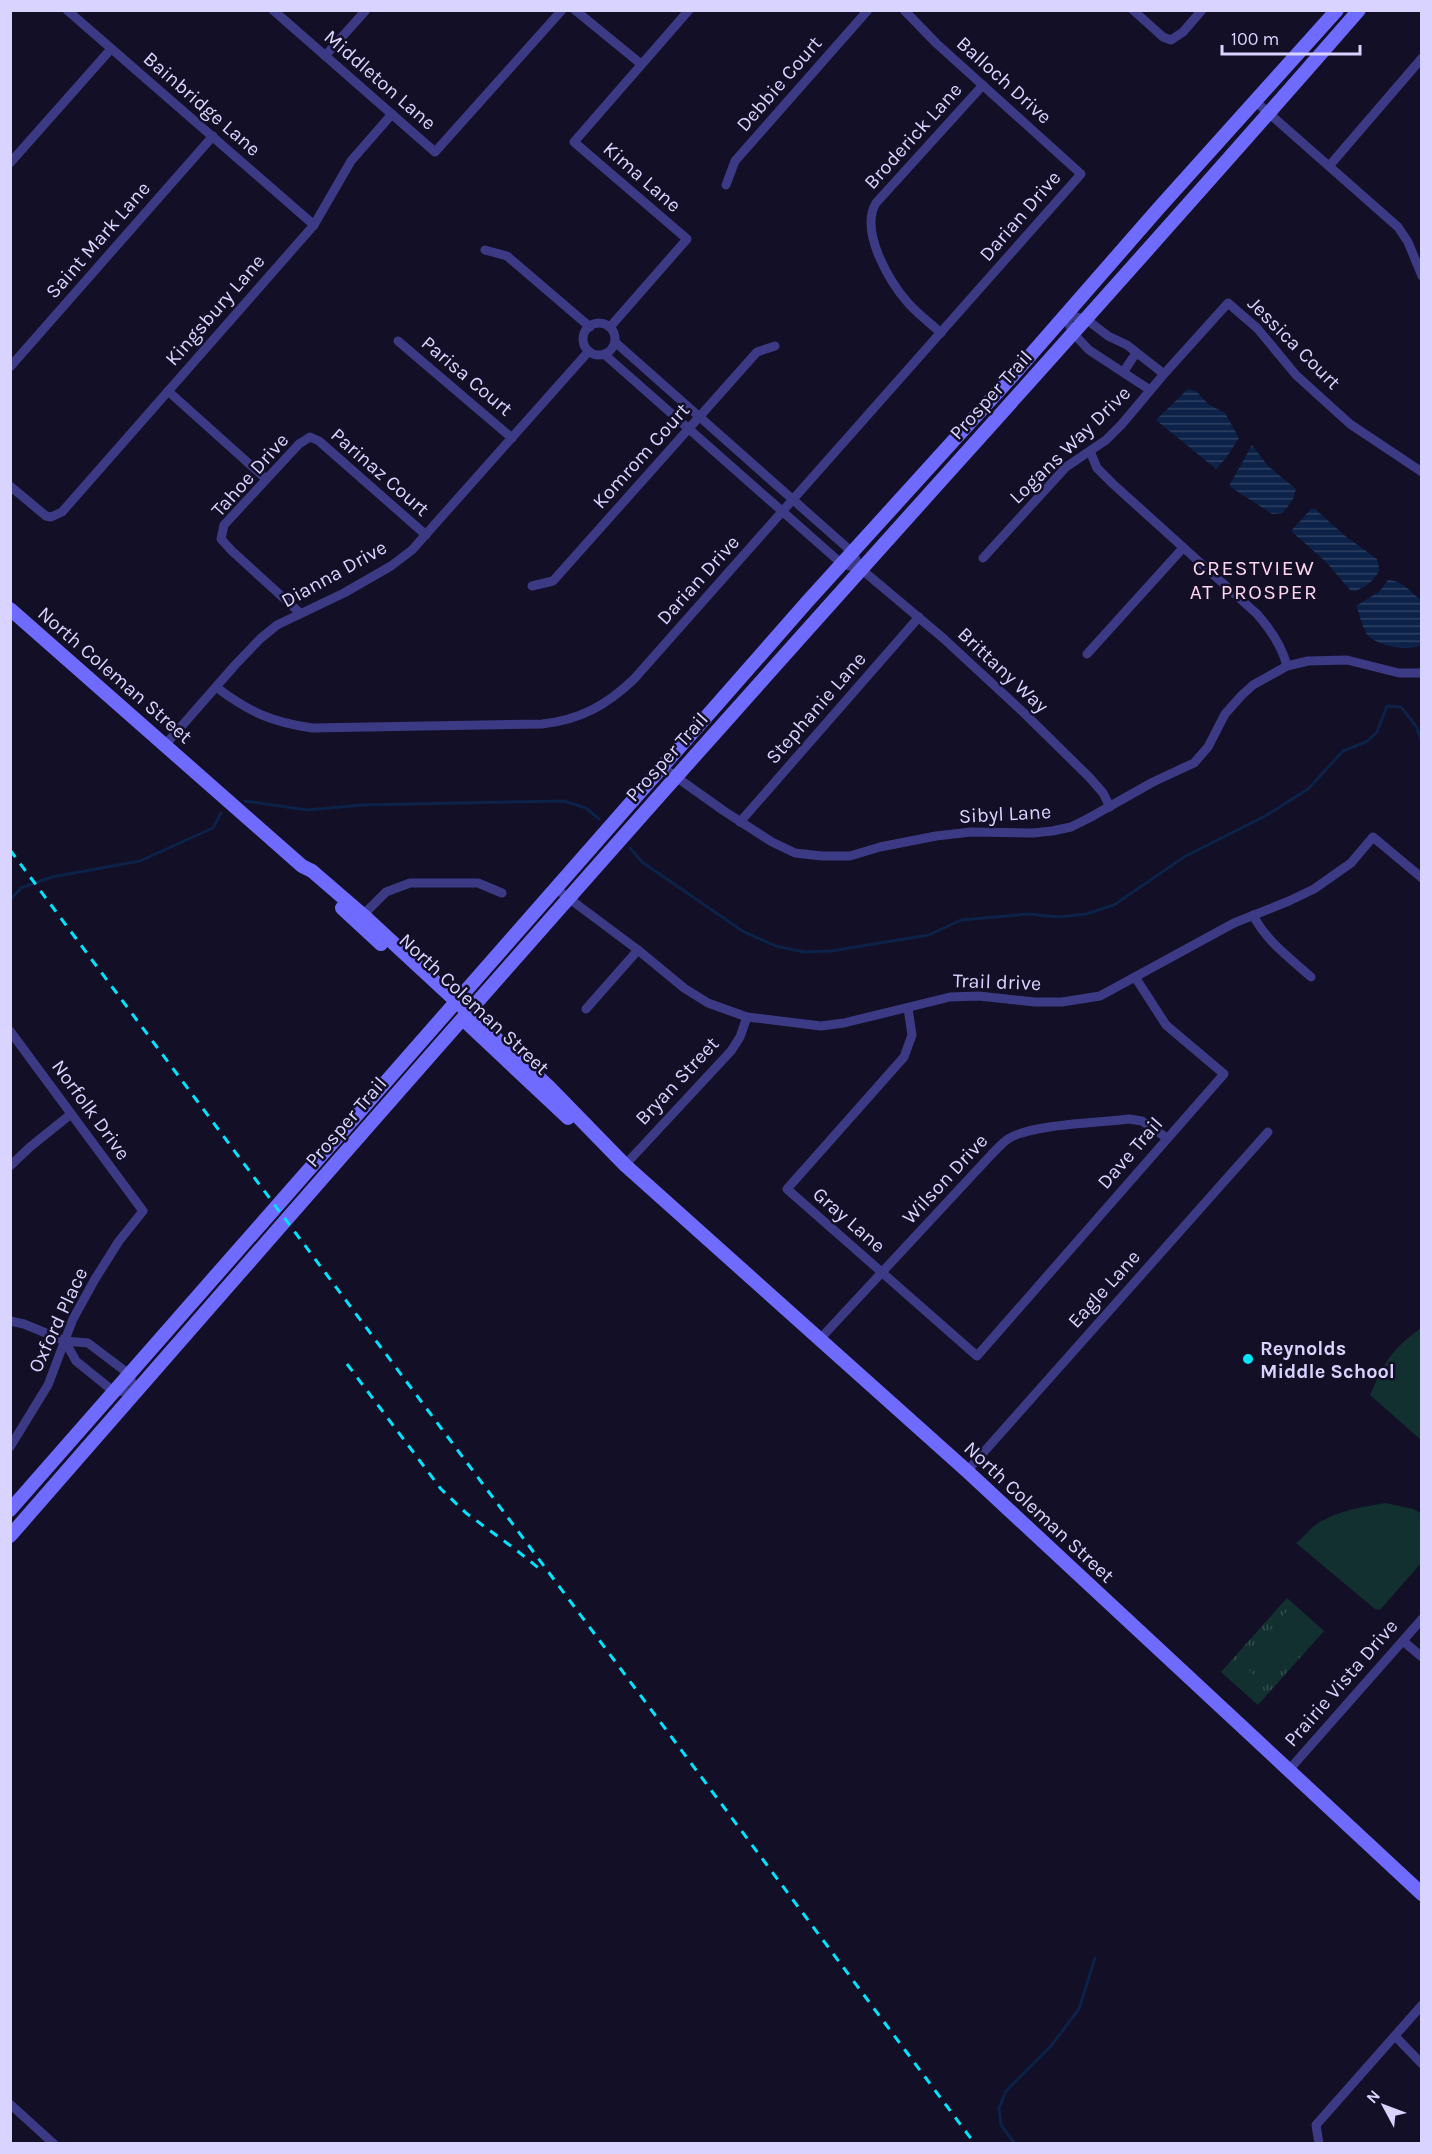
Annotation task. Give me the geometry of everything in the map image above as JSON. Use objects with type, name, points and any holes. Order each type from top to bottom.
[{"type":"main road","name":"Prosper Trail","points":[[10,1510],[852,552],[1337,10]]},
{"type":"main road","name":"Prosper Trail","points":[[10,1536],[465,1015],[1269,114],[1359,10]]},
{"type":"main road","name":"North Coleman Street","points":[[10,609],[302,866],[312,871],[363,915],[454,1005]]},
{"type":"main road","name":"North Coleman Street","points":[[302,866],[308,876],[324,892],[465,1015],[595,1143],[625,1165],[967,1472],[1422,1894]]},
{"type":"street","name":"Bainbridge Lane","points":[[67,10],[314,225]]},
{"type":"street","name":"Middleton Lane","points":[[273,10],[435,152],[562,10]]},
{"type":"street","points":[[325,56],[366,10]]},
{"type":"street","points":[[575,10],[642,64],[689,10]]},
{"type":"street","name":"Debbie Court","points":[[726,185],[735,161],[868,10]]},
{"type":"street","name":"Balloch Drive","points":[[904,10],[936,43],[1081,174]]},
{"type":"street","points":[[1133,10],[1163,37],[1171,40],[1183,32],[1202,10]]},
{"type":"street","points":[[10,163],[111,49]]},
{"type":"street","points":[[1329,165],[1422,58]]},
{"type":"street","name":"Kima Lane","points":[[610,327],[687,239],[574,142],[642,64]]},
{"type":"street","name":"Broderick Lane","points":[[941,333],[909,304],[891,278],[874,243],[870,224],[871,212],[876,203],[983,85]]},
{"type":"street","points":[[1256,102],[1398,227],[1417,253],[1422,276]]},
{"type":"street","name":"Kingsbury Lane","points":[[10,486],[41,513],[51,517],[62,512],[314,225],[351,161],[392,114]]},
{"type":"street","name":"Saint Mark Lane","points":[[10,367],[213,136]]},
{"type":"street","name":"Darian Drive","points":[[216,687],[239,705],[258,714],[276,721],[312,728],[542,724],[578,718],[606,703],[634,679],[784,512],[1081,174]]},
{"type":"street","points":[[485,250],[507,256],[590,327]]},
{"type":"street","name":"Logans Way Drive","points":[[983,558],[1066,467],[1106,440],[1228,303]]},
{"type":"street","name":"Jessica Court","points":[[1228,303],[1257,328],[1296,375],[1350,424],[1422,472]]},
{"type":"street","points":[[1065,315],[1086,319],[1164,374]]},
{"type":"street","points":[[1065,315],[1073,333],[1089,350],[1150,390]]},
{"type":"street","points":[[600,323],[610,327],[615,342],[609,351],[599,355],[589,351],[584,336],[590,327],[600,323]]},
{"type":"street","name":"Parisa Court","points":[[398,341],[512,438]]},
{"type":"street","name":"Brittany Way","points":[[615,342],[852,552],[861,569],[919,617],[1024,713],[1090,778],[1103,793],[1110,807]]},
{"type":"street","name":"Komrom Court","points":[[532,586],[553,581],[757,352],[775,346]]},
{"type":"street","name":"Dianna Drive","points":[[165,744],[260,639],[277,625],[344,593],[392,566],[412,550],[589,351]]},
{"type":"street","points":[[1124,371],[1136,353]]},
{"type":"street","name":"Brittany Way","points":[[604,354],[842,564],[861,569]]},
{"type":"street","points":[[168,391],[266,479]]},
{"type":"street","name":"Tahoe Drive","points":[[300,614],[221,539],[224,525],[299,444],[310,437]]},
{"type":"street","name":"Parinaz Court","points":[[310,437],[319,441],[426,535]]},
{"type":"street","points":[[1090,452],[1097,468],[1113,484],[1257,614],[1276,640],[1284,654],[1287,666]]},
{"type":"street","points":[[1087,654],[1183,548]]},
{"type":"street","name":"Stephanie Lane","points":[[740,822],[919,617]]},
{"type":"street","name":"Sibyl Lane","points":[[662,767],[740,822],[795,853],[850,856],[880,847],[947,835],[970,832],[1033,833],[1071,827],[1153,782],[1194,763],[1204,753],[1225,714],[1242,694],[1253,685],[1287,666],[1308,661],[1340,659],[1399,673],[1422,673]]},
{"type":"street","name":"Trail drive","points":[[555,888],[638,950],[684,988],[708,1003],[747,1017],[821,1026],[950,997],[979,996],[1035,1002],[1062,1002],[1100,996],[1226,927],[1314,889],[1351,863],[1373,837],[1422,878]]},
{"type":"street","points":[[363,915],[386,892],[410,883],[478,883],[502,893]]},
{"type":"street","points":[[1253,915],[1269,940],[1311,977]]},
{"type":"street","points":[[586,1009],[638,950]]},
{"type":"street","name":"Dave Trail","points":[[977,1356],[1224,1074],[1166,1025],[1135,977]]},
{"type":"street","name":"Gray Lane","points":[[908,1008],[912,1035],[904,1057],[787,1189],[977,1356]]},
{"type":"street","name":"Bryan Street","points":[[625,1165],[731,1051],[740,1037],[747,1017]]},
{"type":"street","name":"Norfolk Drive","points":[[10,1031],[143,1211]]},
{"type":"street","points":[[10,1166],[70,1114]]},
{"type":"street","name":"Wilson Drive","points":[[819,1341],[991,1155],[1009,1139],[1041,1128],[1130,1119],[1142,1121],[1167,1138]]},
{"type":"street","name":"Eagle Lane","points":[[967,1472],[1268,1132]]},
{"type":"street","name":"Oxford Place","points":[[10,1447],[48,1385],[83,1299],[105,1262],[143,1211]]},
{"type":"street","points":[[10,1321],[24,1324],[65,1341],[88,1343],[129,1374],[135,1392],[113,1391],[76,1361],[65,1341]]},
{"type":"street","name":"Prairie Vista Drive","points":[[1288,1771],[1422,1619]]},
{"type":"street","points":[[1403,1641],[1422,1657]]},
{"type":"street","points":[[1319,2144],[1317,2125],[1422,2005]]},
{"type":"street","points":[[1395,2036],[1422,2064]]},
{"type":"street","points":[[10,2104],[54,2144]]},
{"type":"green space","points":[[1421,1328],[1421,1440],[1370,1395],[1390,1357],[1402,1343]]},
{"type":"green space","points":[[1386,1503],[1421,1513],[1421,1563],[1380,1610],[1375,1609],[1296,1543],[1314,1526],[1339,1513]]},
{"type":"green space","points":[[1287,1598],[1324,1631],[1258,1705],[1221,1672]]},
{"type":"green space","points":[[1292,1606],[1316,1628],[1306,1639],[1282,1617]]},
{"type":"green space","points":[[1275,1625],[1299,1647],[1289,1658],[1265,1636]]},
{"type":"green space","points":[[1258,1644],[1282,1665],[1272,1677],[1248,1655]]},
{"type":"green space","points":[[1241,1663],[1265,1685],[1255,1696],[1231,1674]]},
{"type":"water","points":[[1188,389],[1196,391],[1208,404],[1225,413],[1239,438],[1216,469],[1156,420]]},
{"type":"water","points":[[1252,445],[1268,466],[1296,489],[1293,499],[1283,513],[1272,514],[1229,486]]},
{"type":"water","points":[[1311,509],[1315,509],[1344,535],[1377,559],[1379,570],[1375,578],[1367,585],[1359,590],[1351,591],[1326,562],[1291,531]]},
{"type":"water","points":[[1388,580],[1403,585],[1421,600],[1421,645],[1400,648],[1376,641],[1366,633],[1356,606],[1380,591]]},
{"type":"waterway","points":[[630,848],[642,862],[744,932],[776,946],[804,952],[831,951],[929,935],[961,920],[1028,914],[1059,917],[1086,914],[1114,905],[1184,857],[1267,815],[1308,789],[1343,751],[1366,742],[1377,732],[1387,706],[1401,707],[1416,726],[1422,742]]},
{"type":"waterway","points":[[245,801],[307,810],[362,805],[564,801],[586,808],[599,819]]},
{"type":"waterway","points":[[10,900],[21,888],[52,877],[140,861],[213,828],[221,813]]},
{"type":"waterway","points":[[1015,2144],[1001,2125],[999,2108],[1006,2091],[1051,2046],[1079,2009],[1095,1958]]},
{"type":"railway","points":[[10,850],[975,2144]]},
{"type":"railway","points":[[347,1364],[441,1489],[466,1513],[541,1570]]},
{"type":"place","name":"Reynolds Middle School","points":[[1248,1359]]},
{"type":"district","name":"CRESTVIEW AT PROSPER","points":[[1254,580]]}]
